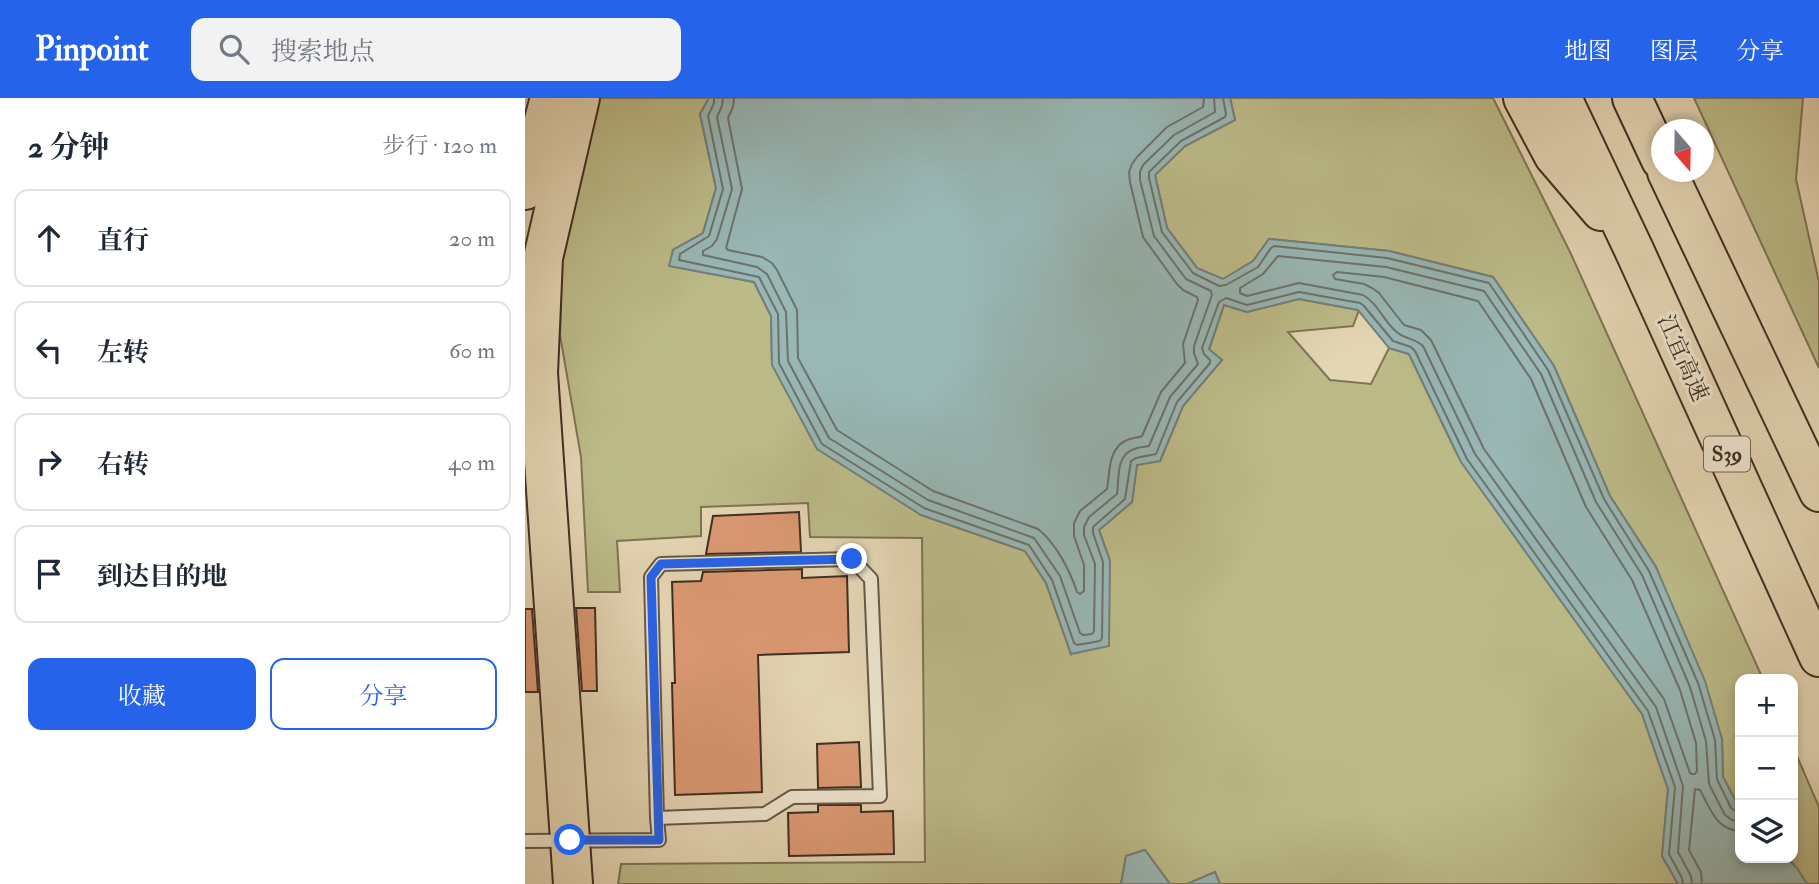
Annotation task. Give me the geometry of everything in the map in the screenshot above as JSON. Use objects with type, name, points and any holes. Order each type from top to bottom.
[{"type":"highway","points":[[525,149],[535,98]]},
{"type":"highway","points":[[1523,98],[1554,156],[1635,252]]},
{"type":"highway","name":"江宜高速","points":[[1562,98],[1819,657]]},
{"type":"highway","points":[[1632,98],[1651,139]]},
{"type":"highway","points":[[525,190],[573,102]]},
{"type":"highway","points":[[573,102],[543,258],[538,373],[573,884]]},
{"type":"highway","points":[[1672,182],[1819,492]]},
{"type":"lane","points":[[525,841],[659,840],[657,818],[651,577],[661,564],[852,559],[871,579],[880,796],[792,797],[765,814],[657,818]]},
{"type":"shaded area","points":[[597,98],[709,98],[700,114],[716,188],[703,233],[673,250],[670,266],[754,282],[771,316],[772,365],[921,515],[1025,551],[1046,583],[1071,654],[1110,561],[1099,530],[1132,502],[1137,464],[1160,461],[1183,406],[1222,360],[1209,350],[1224,305],[1247,312],[1299,299],[1359,310],[1353,326],[1288,332],[1330,380],[1371,384],[1389,348],[1409,354],[1456,452],[1642,714],[1668,789],[1662,856],[1678,884],[1220,884],[1215,872],[1187,884],[1170,884],[1145,850],[1126,856],[1121,884],[618,884],[621,864],[925,862],[922,538],[810,537],[808,503],[701,507],[701,536],[617,541],[620,592],[588,592],[581,457],[560,335],[563,232]]},
{"type":"shaded area","points":[[1230,98],[1493,98],[1571,254],[1761,674],[1735,674],[1735,800],[1723,777],[1722,739],[1656,567],[1610,496],[1554,366],[1493,277],[1389,251],[1269,239],[1253,261],[1222,280],[1197,268],[1167,228],[1155,175],[1185,146],[1235,120]]},
{"type":"shaded area","points":[[1694,98],[1803,98],[1796,179],[1819,282],[1819,368],[1714,141],[1714,119],[1704,119]]},
{"type":"shaded area","points":[[1798,759],[1819,807],[1819,884],[1807,884],[1792,863],[1798,863]]},
{"type":"water","points":[[709,98],[1230,98],[1235,120],[1185,146],[1155,175],[1167,228],[1197,268],[1223,279],[1253,261],[1269,239],[1389,251],[1493,277],[1554,366],[1610,496],[1656,567],[1705,681],[1722,739],[1723,777],[1735,800],[1735,863],[1792,863],[1807,884],[1678,884],[1662,856],[1668,789],[1642,714],[1461,462],[1409,354],[1389,348],[1358,310],[1299,299],[1247,312],[1224,305],[1209,349],[1222,360],[1183,406],[1160,461],[1137,465],[1132,502],[1099,530],[1110,561],[1109,646],[1071,654],[1046,583],[1025,551],[921,515],[817,449],[772,365],[771,316],[754,282],[669,266],[673,250],[703,233],[716,188],[700,114]]},
{"type":"water","points":[[1145,850],[1170,884],[1121,884],[1126,856]]},
{"type":"water","points":[[1215,872],[1220,884],[1187,884]]},
{"type":"building","points":[[799,512],[801,552],[706,554],[713,516]]},
{"type":"building","points":[[802,569],[802,578],[847,576],[849,652],[758,655],[762,792],[675,795],[672,582],[701,581],[703,572]]},
{"type":"building","points":[[576,608],[595,608],[597,691],[582,691]]},
{"type":"building","points":[[525,609],[532,609],[538,692],[525,692]]},
{"type":"building","points":[[859,742],[861,787],[818,788],[817,744]]},
{"type":"building","points":[[818,805],[861,805],[861,812],[893,811],[894,854],[789,856],[788,813],[818,812]]},
{"type":"route","points":[[570,840],[659,840],[651,577],[661,564],[852,559]]}]
